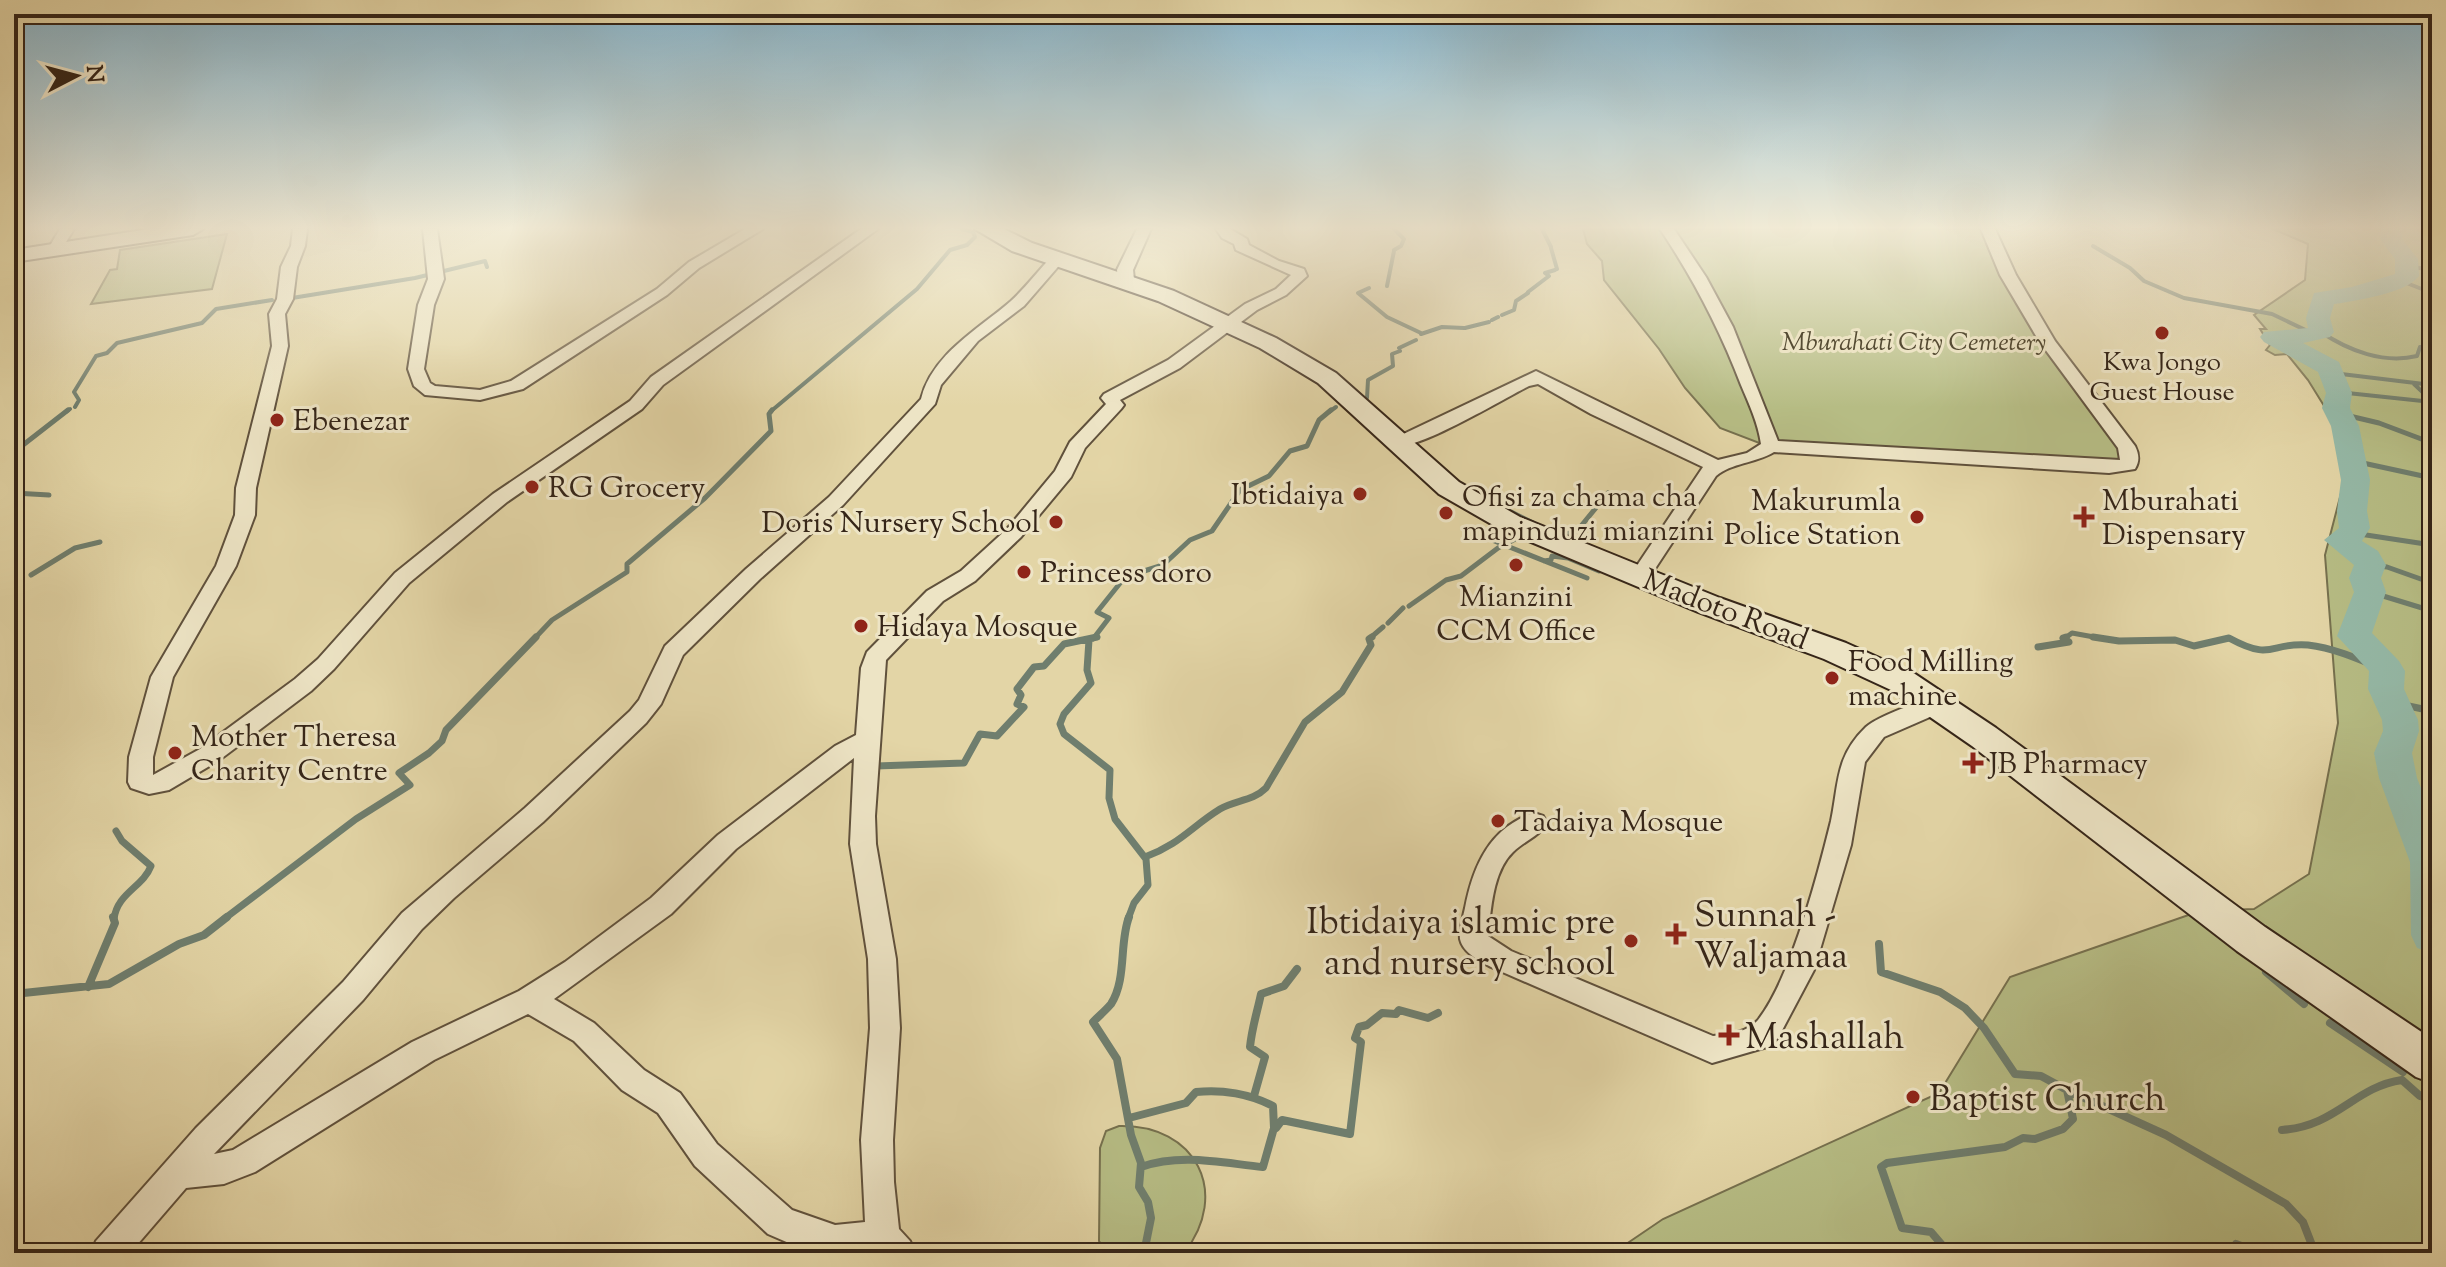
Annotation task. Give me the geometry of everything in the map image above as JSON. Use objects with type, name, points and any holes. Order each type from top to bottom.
[{"type":"main road","name":"Madoto Road","points":[[1146,288],[1268,343],[1327,378],[1401,442],[1431,474],[1480,507],[1534,535],[1835,651],[1903,682],[1938,704],[2251,939],[2432,1063]]},
{"type":"street","points":[[286,288],[285,299],[277,314],[280,346],[246,488],[245,515],[226,566],[162,677],[141,757],[140,782],[149,785],[160,783],[209,755],[303,685],[326,664],[402,578],[500,498],[636,405],[657,381],[788,288]]},
{"type":"street","points":[[432,288],[426,305],[416,369],[418,376],[423,386],[431,391],[480,395],[517,385],[667,288]]},
{"type":"street","points":[[108,1253],[207,1139],[353,991],[422,911],[534,815],[638,717],[649,704],[673,651],[753,574],[836,501],[929,400],[933,384],[972,338],[1018,303],[1031,288]]},
{"type":"street","points":[[529,1000],[584,1032],[633,1080],[669,1103],[706,1155],[780,1222],[811,1236],[835,1242],[890,1245],[877,1140],[885,1039],[882,959],[863,844],[862,816],[875,657],[935,596],[968,576],[1014,533],[1064,473],[1084,437],[1115,405],[1110,398],[1174,364],[1251,307],[1285,288]]},
{"type":"street","points":[[1705,288],[1736,347],[1768,432],[1770,446]]},
{"type":"street","points":[[1401,442],[1429,431],[1525,381],[1539,379],[1536,376],[1597,410],[1716,466],[1753,457],[1770,446],[2109,467],[2128,465],[2130,454],[2126,446],[2072,375],[2016,288]]},
{"type":"street","points":[[1640,576],[1674,521],[1716,466]]},
{"type":"street","points":[[1534,823],[1515,835],[1492,859],[1475,927],[1474,939],[1481,947],[1501,959],[1712,1050],[1742,1043],[1762,1035],[1768,1029],[1800,970],[1838,845],[1850,790],[1848,778],[1854,759],[1876,731],[1938,704]]},
{"type":"street","points":[[178,1173],[224,1169],[244,1161],[423,1051],[529,1000],[601,953],[661,906],[727,842],[844,752],[868,739]]},
{"type":"green space","points":[[100,288],[212,288],[212,289],[91,304]]},
{"type":"green space","name":"Mburahati City Cemetery","points":[[1610,288],[2014,288],[2130,452],[2119,465],[1775,449],[1720,428],[1685,388],[1659,349]]},
{"type":"green space","points":[[2293,288],[2432,288],[2432,1253],[1613,1253],[1663,1219],[1939,1093],[2010,977],[2200,911],[2254,909],[2309,874],[2338,723],[2325,555],[2352,451],[2308,380],[2287,354],[2275,355],[2266,350],[2270,345],[2260,329],[2266,329],[2254,315]]},
{"type":"green space","points":[[1119,1126],[1146,1128],[1168,1137],[1186,1149],[1198,1166],[1204,1186],[1204,1208],[1198,1230],[1184,1253],[1107,1253],[1099,1241],[1100,1148],[1106,1131]]},
{"type":"waterway","points":[[292,298],[353,288]]},
{"type":"waterway","points":[[771,411],[918,288]]},
{"type":"waterway","points":[[1369,288],[1358,293],[1387,317],[1421,333]]},
{"type":"waterway","points":[[1528,292],[1533,288]]},
{"type":"waterway","points":[[2161,288],[2184,298],[2272,314],[2316,335]]},
{"type":"waterway","points":[[2374,288],[2323,298],[2318,318],[2321,332],[2316,335],[2273,337],[2330,368],[2339,393],[2336,408],[2345,426],[2356,483],[2352,511],[2355,528],[2353,533],[2340,540],[2367,558],[2370,565],[2365,578],[2370,592],[2354,636],[2382,661],[2387,671],[2386,689],[2400,720],[2401,731],[2393,753],[2398,778],[2430,862],[2432,935]]},
{"type":"waterway","points":[[2420,288],[2432,293]]},
{"type":"waterway","points":[[1502,315],[1514,310],[1516,301],[1528,293]]},
{"type":"waterway","points":[[75,407],[79,400],[74,392],[96,356],[107,353],[117,343],[202,323],[216,309],[272,300]]},
{"type":"waterway","points":[[1492,320],[1498,317]]},
{"type":"waterway","points":[[1465,328],[1489,322]]},
{"type":"waterway","points":[[1421,334],[1442,327],[1464,328]]},
{"type":"waterway","points":[[2321,332],[2343,345],[2380,357],[2417,356],[2420,347],[2432,351]]},
{"type":"waterway","points":[[1399,348],[1416,340]]},
{"type":"waterway","points":[[1367,398],[1368,380],[1393,366],[1392,354],[1400,351]]},
{"type":"waterway","points":[[2333,373],[2432,385]]},
{"type":"waterway","points":[[2414,384],[2432,401]]},
{"type":"waterway","points":[[2338,392],[2432,402]]},
{"type":"waterway","points":[[1329,412],[1336,407]]},
{"type":"waterway","points":[[66,412],[70,409]]},
{"type":"waterway","points":[[14,452],[68,410]]},
{"type":"waterway","points":[[1094,638],[1109,618],[1097,612],[1125,577],[1163,565],[1190,540],[1212,531],[1240,490],[1269,476],[1290,451],[1307,446],[1319,420],[1331,410]]},
{"type":"waterway","points":[[534,639],[552,620],[627,572],[627,564],[705,498],[771,431],[771,411]]},
{"type":"waterway","points":[[2341,414],[2379,423],[2432,443]]},
{"type":"waterway","points":[[2349,460],[2432,478]]},
{"type":"waterway","points":[[14,493],[49,495]]},
{"type":"waterway","points":[[1559,536],[1577,531],[1608,493]]},
{"type":"waterway","points":[[1511,512],[1533,523]]},
{"type":"waterway","points":[[2353,533],[2432,545]]},
{"type":"waterway","points":[[1504,545],[1525,534]]},
{"type":"waterway","points":[[1487,538],[1504,545]]},
{"type":"waterway","points":[[31,575],[75,548],[100,542]]},
{"type":"waterway","points":[[1409,606],[1446,580],[1461,576],[1504,545]]},
{"type":"waterway","points":[[1504,545],[1544,561]]},
{"type":"waterway","points":[[1544,561],[1551,560],[1552,556],[1568,558],[1599,571]]},
{"type":"waterway","points":[[1544,561],[1587,578]]},
{"type":"waterway","points":[[2370,565],[2387,567],[2432,583]]},
{"type":"waterway","points":[[14,580],[21,580]]},
{"type":"waterway","points":[[2370,592],[2432,611]]},
{"type":"waterway","points":[[1388,623],[1403,608]]},
{"type":"waterway","points":[[1369,639],[1383,627]]},
{"type":"waterway","points":[[2064,639],[2072,633],[2100,638]]},
{"type":"waterway","points":[[224,919],[356,819],[410,785],[399,773],[442,741],[446,730],[536,637]]},
{"type":"waterway","points":[[2064,639],[2066,637]]},
{"type":"waterway","points":[[2093,637],[2100,638]]},
{"type":"waterway","points":[[876,766],[964,763],[980,734],[997,736],[1024,707],[1017,704],[1021,695],[1017,689],[1034,667],[1044,666],[1064,644],[1094,638]]},
{"type":"waterway","points":[[2100,638],[2119,641],[2175,640],[2194,646],[2229,638],[2263,650],[2308,645],[2339,652],[2387,671]]},
{"type":"waterway","points":[[2100,638],[2105,639]]},
{"type":"waterway","points":[[1145,857],[1176,841],[1220,809],[1255,796],[1266,788],[1305,722],[1342,692],[1371,645],[1369,639]]},
{"type":"waterway","points":[[2038,647],[2069,642],[2064,639]]},
{"type":"waterway","points":[[1089,640],[1087,670],[1091,683],[1064,714],[1060,724],[1064,734],[1110,770],[1109,798],[1115,819],[1146,859],[1148,885],[1134,903],[1128,919]]},
{"type":"waterway","points":[[2390,702],[2432,711]]},
{"type":"waterway","points":[[114,919],[120,903],[151,866],[122,841],[116,831]]},
{"type":"waterway","points":[[88,986],[115,923],[113,917]]},
{"type":"waterway","points":[[88,986],[109,984],[179,944],[204,935],[227,917]]},
{"type":"waterway","points":[[1129,917],[1116,994],[1111,1004],[1093,1022],[1117,1059],[1131,1135],[1141,1163],[1139,1187],[1148,1202],[1151,1218],[1144,1253]]},
{"type":"waterway","points":[[1879,944],[1881,972],[1940,992],[1965,1008],[1984,1028],[2015,1074],[2041,1076],[2067,1090]]},
{"type":"waterway","points":[[1254,1096],[1265,1057],[1250,1047],[1261,994],[1284,986],[1297,969]]},
{"type":"waterway","points":[[2266,972],[2304,1004]]},
{"type":"waterway","points":[[14,994],[88,986]]},
{"type":"waterway","points":[[1276,1128],[1282,1120],[1350,1134],[1361,1042],[1355,1038],[1359,1027],[1367,1025],[1382,1013],[1396,1014],[1399,1010],[1428,1018],[1438,1013]]},
{"type":"waterway","points":[[2330,1023],[2403,1072]]},
{"type":"waterway","points":[[2282,1130],[2317,1121],[2371,1090],[2402,1080],[2420,1096],[2432,1098]]},
{"type":"waterway","points":[[1949,1253],[1931,1232],[1902,1228],[1881,1167],[1887,1163],[2005,1147],[2023,1138],[2035,1139],[2063,1129],[2073,1119],[2067,1090]]},
{"type":"waterway","points":[[2067,1090],[2166,1135],[2286,1204],[2303,1222],[2315,1253]]},
{"type":"waterway","points":[[1129,1118],[1186,1103],[1196,1092],[1236,1093],[1273,1106],[1274,1128],[1263,1167],[1186,1160],[1141,1167]]},
{"type":"waterway","points":[[2236,1244],[2260,1253],[2271,1249],[2286,1253]]},
{"type":"place","name":"Kwa Jongo Guest House","points":[[2162,333]]},
{"type":"place","name":"Ebenezar","points":[[277,420]]},
{"type":"place","name":"RG Grocery","points":[[532,487]]},
{"type":"place","name":"Ibtidaiya","points":[[1360,494]]},
{"type":"place","name":"Ofisi za chama cha mapinduzi mianzini","points":[[1446,513]]},
{"type":"place","name":"Makurumla Police Station","points":[[1917,517]]},
{"type":"place","name":"Mburahati Dispensary","points":[[2084,517]]},
{"type":"place","name":"Doris Nursery School","points":[[1056,522]]},
{"type":"place","name":"Mianzini CCM Office","points":[[1516,565]]},
{"type":"place","name":"Princess doro","points":[[1024,572]]},
{"type":"place","name":"Hidaya Mosque","points":[[861,626]]},
{"type":"place","name":"Food Milling machine","points":[[1832,678]]},
{"type":"place","name":"Mother Theresa Charity Centre","points":[[175,753]]},
{"type":"place","name":"JB Pharmacy","points":[[1973,763]]},
{"type":"place","name":"Tadaiya Mosque","points":[[1498,821]]},
{"type":"place","name":"Sunnah - Waljamaa","points":[[1676,934]]},
{"type":"place","name":"Ibtidaiya islamic pre and nursery school","points":[[1631,941]]},
{"type":"place","name":"Mashallah","points":[[1729,1035]]},
{"type":"place","name":"Baptist Church","points":[[1913,1097]]}]
